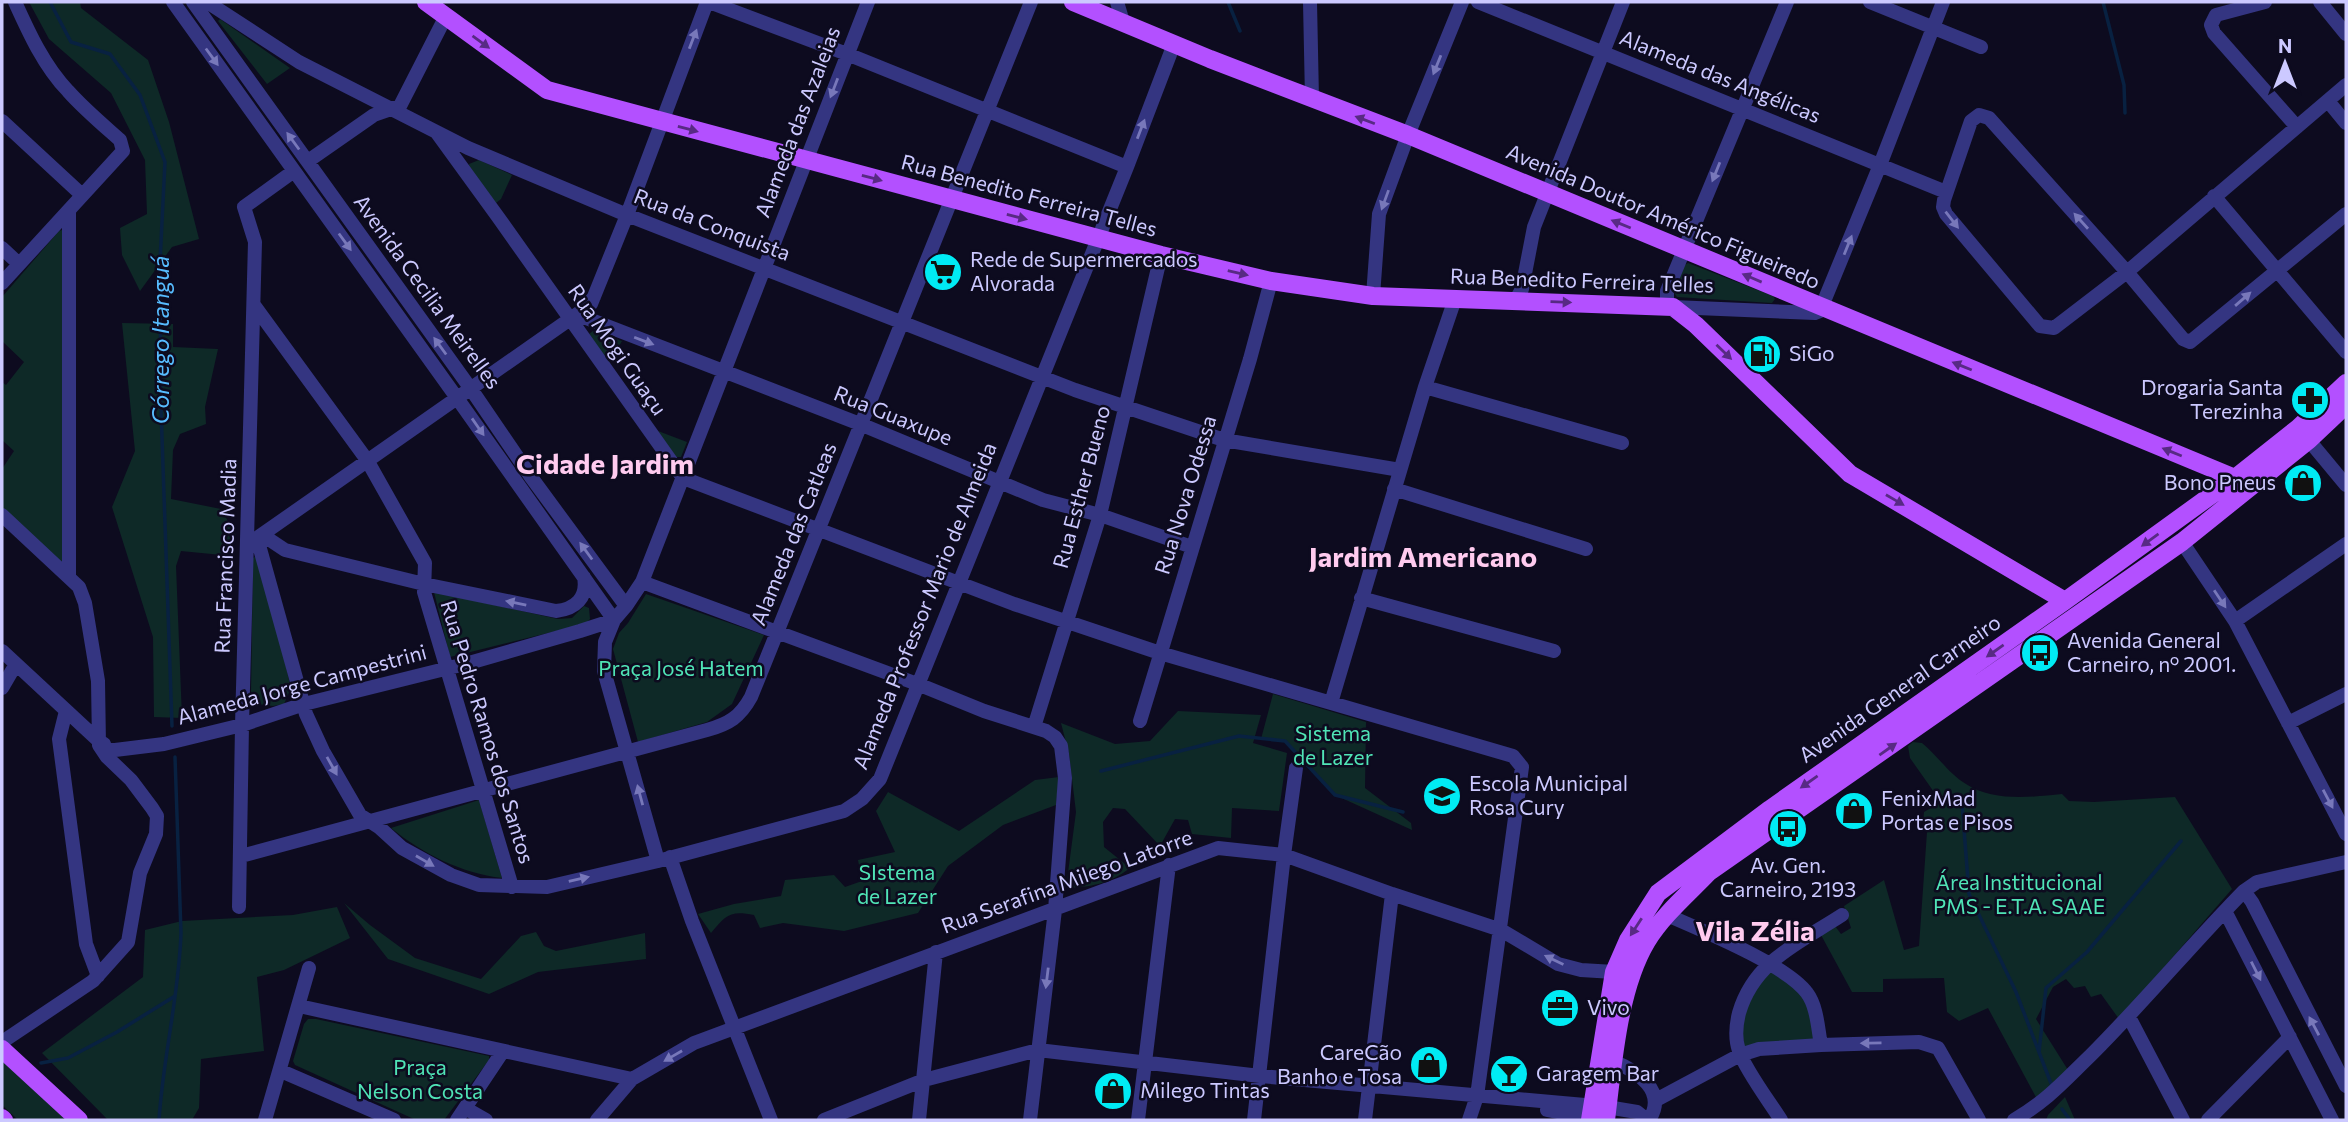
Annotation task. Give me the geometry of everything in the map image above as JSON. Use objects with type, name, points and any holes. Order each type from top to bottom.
[{"type":"main road","name":"Rua Benedito Ferreira Telles","points":[[426,2],[547,90],[1161,255],[1271,281],[1373,296],[1673,307]]},
{"type":"main road","name":"Avenida Doutor Américo Figueiredo","points":[[1073,2],[1408,135],[2235,478]]},
{"type":"main road","points":[[1673,307],[1850,474],[2055,601],[2097,602]]},
{"type":"main road","name":"Avenida General Carneiro","points":[[1596,1115],[1613,1061],[1629,979],[1647,940],[1709,872],[2182,542],[2303,434],[2346,383]]},
{"type":"main road","name":"Avenida General Carneiro","points":[[1596,1115],[1614,972],[1628,940],[1658,893],[2055,601],[2346,405]]},
{"type":"main road","points":[[2,1049],[79,1120]]},
{"type":"street","points":[[2,283],[123,151],[120,140],[68,92],[54,75],[15,2]]},
{"type":"street","points":[[173,2],[614,620]]},
{"type":"street","name":"Avenida Cecilia Meirelles","points":[[193,2],[626,606]]},
{"type":"street","name":"Rua da Conquista","points":[[207,2],[299,62],[437,134],[627,215],[1041,376],[1224,440],[1400,470]]},
{"type":"street","points":[[256,537],[575,317],[594,297],[708,2],[847,54],[1127,167]]},
{"type":"street","name":"Alameda das Azaleias","points":[[626,606],[642,582],[868,2]]},
{"type":"street","name":"Alameda das Catleas","points":[[241,856],[483,792],[731,722],[746,708],[1031,2]]},
{"type":"street","points":[[1117,2],[1123,22]]},
{"type":"street","points":[[1310,2],[1312,99]]},
{"type":"street","points":[[1373,296],[1380,214],[1408,135],[1462,2]]},
{"type":"street","name":"Alameda das Angélicas","points":[[1478,2],[1946,192]]},
{"type":"street","points":[[1514,300],[1522,289],[1534,227],[1546,193],[1623,2]]},
{"type":"street","points":[[1673,307],[1667,300],[1667,291],[1787,2]]},
{"type":"street","points":[[1870,2],[1981,47]]},
{"type":"street","points":[[1822,308],[1943,2]]},
{"type":"street","points":[[2266,2],[2216,15],[2211,25],[2214,33],[2297,127]]},
{"type":"street","points":[[2320,2],[2346,34]]},
{"type":"street","points":[[308,161],[374,115],[400,106],[446,16]]},
{"type":"street","name":"Alameda Professor Mario de Almeida","points":[[256,537],[306,714],[329,762],[360,815],[402,848],[451,875],[478,885],[547,887],[844,811],[862,799],[880,779],[920,685],[998,482],[1127,167],[1174,44]]},
{"type":"street","points":[[2346,85],[2127,272],[2054,328],[2040,326],[1943,207],[1971,121],[1979,115],[1989,118],[2127,272],[2183,339],[2190,342],[2346,214]]},
{"type":"street","points":[[2328,101],[2346,124]]},
{"type":"street","points":[[2,121],[82,195]]},
{"type":"street","name":"Rua Mogi Guaçu","points":[[437,134],[575,317],[683,478]]},
{"type":"street","points":[[467,175],[464,159],[468,148]]},
{"type":"street","name":"Rua Francisco Madia","points":[[239,907],[242,725],[256,537],[255,242],[244,207],[294,171]]},
{"type":"street","points":[[2214,196],[2346,352]]},
{"type":"street","points":[[69,210],[69,577]]},
{"type":"street","points":[[2,248],[19,264]]},
{"type":"street","name":"Rua Esther Bueno","points":[[1034,727],[1100,515],[1161,255]]},
{"type":"street","name":"Rua Nova Odessa","points":[[1140,721],[1250,359],[1271,281]]},
{"type":"street","points":[[1331,703],[1425,387],[1455,299]]},
{"type":"street","name":"Rua Pedro Ramos dos Santos","points":[[254,305],[367,460],[425,563],[424,592],[512,887]]},
{"type":"street","name":"Rua Benedito Ferreira Telles","points":[[1673,307],[1815,313],[1822,308]]},
{"type":"street","name":"Rua Guaxupe","points":[[575,317],[860,424],[1043,500],[1100,515],[1192,547]]},
{"type":"street","points":[[1425,387],[1622,443]]},
{"type":"street","points":[[2303,434],[2346,485]]},
{"type":"street","points":[[683,478],[1014,604],[1160,653],[1513,756],[1522,767],[1477,1096],[1469,1120]]},
{"type":"street","points":[[1394,489],[1586,549]]},
{"type":"street","points":[[2,515],[79,587],[85,603],[98,681],[99,743]]},
{"type":"street","points":[[256,537],[270,540],[285,550],[424,584],[556,611],[575,606],[582,598],[588,583]]},
{"type":"street","points":[[2182,542],[2235,621],[2346,834]]},
{"type":"street","points":[[2235,621],[2346,544]]},
{"type":"street","points":[[642,582],[984,711],[1046,731],[1055,737],[1061,746],[1065,778],[1055,910],[1030,1120]]},
{"type":"street","points":[[580,631],[593,623],[598,613],[596,598],[588,583]]},
{"type":"street","points":[[1361,598],[1554,651]]},
{"type":"street","points":[[604,671],[605,642],[614,620],[626,606]]},
{"type":"street","name":"Alameda Jorge Campestrini","points":[[113,755],[242,725],[304,704],[446,669],[614,620]]},
{"type":"street","points":[[580,631],[590,636],[604,671],[664,859],[692,921],[771,1120]]},
{"type":"street","points":[[2,651],[113,755],[157,816],[156,834],[141,873],[128,942],[98,976],[2,1042]]},
{"type":"street","points":[[2,688],[16,664]]},
{"type":"street","points":[[2288,723],[2346,694]]},
{"type":"street","points":[[66,711],[59,738],[86,944],[98,976]]},
{"type":"street","points":[[1254,1120],[1296,768]]},
{"type":"street","name":"Rua Serafina Milego Latorre","points":[[597,1120],[632,1079],[694,1043],[1218,848],[1284,855],[1501,930],[1558,964],[1581,970],[1614,972]]},
{"type":"street","points":[[2014,1120],[2054,1092],[2129,1017],[2244,891],[2257,882],[2346,862]]},
{"type":"street","points":[[1138,1120],[1169,865]]},
{"type":"street","points":[[2244,891],[2346,1086]]},
{"type":"street","points":[[1365,1120],[1392,894]]},
{"type":"street","points":[[2225,911],[2332,1120]]},
{"type":"street","points":[[1667,915],[1768,963],[1798,983],[1809,995],[1821,1045]]},
{"type":"street","points":[[1781,1120],[1737,1047],[1737,1023],[1744,995],[1768,963],[1842,915]]},
{"type":"street","points":[[919,1120],[936,952]]},
{"type":"street","points":[[265,1120],[309,968]]},
{"type":"street","points":[[299,1006],[632,1079]]},
{"type":"street","points":[[2129,1017],[2183,1120]]},
{"type":"street","points":[[2208,1120],[2290,1037]]},
{"type":"street","points":[[1656,1100],[1740,1055],[1759,1049],[1919,1042],[1938,1048],[1979,1120]]},
{"type":"street","points":[[824,1120],[924,1080],[1038,1050],[1259,1076],[1477,1096],[1596,1115],[1637,1112],[1648,1120],[1656,1107],[1656,1100],[1642,1076],[1613,1061]]},
{"type":"street","points":[[486,1120],[461,1114],[503,1051]]},
{"type":"street","points":[[281,1071],[394,1120]]},
{"type":"green space","points":[[29,2],[80,2],[81,8],[148,60],[169,122],[199,239],[172,247],[140,291],[122,255],[120,228],[147,214],[145,160],[111,93],[49,39]]},
{"type":"green space","points":[[220,19],[290,68],[267,84],[218,21]]},
{"type":"green space","points":[[479,160],[512,175],[501,199],[496,203],[470,171],[469,164]]},
{"type":"green space","points":[[62,230],[60,562],[2,508],[2,469],[14,451],[2,440],[2,382],[6,385],[24,362],[2,341],[2,297]]},
{"type":"green space","points":[[1688,263],[1775,299],[1772,303],[1677,297],[1673,291],[1683,266]]},
{"type":"green space","points":[[122,323],[173,324],[173,347],[218,349],[205,407],[206,424],[180,434],[173,450],[171,499],[221,509],[236,535],[222,555],[181,551],[176,566],[182,718],[154,717],[153,637],[112,507],[135,451]]},
{"type":"green space","points":[[593,331],[622,341],[608,365],[589,334]]},
{"type":"green space","points":[[658,431],[687,442],[681,457],[675,457]]},
{"type":"green space","points":[[256,556],[291,688],[284,704],[273,706],[257,704],[251,692],[253,558]]},
{"type":"green space","points":[[434,592],[558,619],[572,618],[584,606],[589,608],[590,619],[585,624],[450,657]]},
{"type":"green space","name":"Praça José Hatem","points":[[646,594],[764,635],[732,704],[707,722],[638,742],[613,649],[619,633]]},
{"type":"green space","name":"Sistema de Lazer","points":[[1273,694],[1366,722],[1365,788],[1411,823],[1412,830],[1335,795],[1285,741],[1261,739]]},
{"type":"green space","points":[[1178,711],[1261,715],[1253,743],[1287,753],[1279,811],[1232,808],[1231,838],[1192,834],[1188,820],[1175,819],[1160,846],[1125,809],[1113,808],[1103,822],[1104,847],[1130,868],[1100,884],[1066,888],[1076,812],[1069,754],[1061,723],[1115,744],[1150,741]]},
{"type":"green space","name":"Área Institucional PMS - E.T.A. SAAE","points":[[1913,742],[1922,743],[1960,780],[1988,794],[2013,797],[2062,794],[2069,801],[2094,802],[2175,797],[2232,889],[2119,1019],[2101,994],[2091,997],[2085,986],[2074,988],[2066,979],[2053,987],[2036,1019],[2068,1070],[2038,1101],[1988,1008],[1959,1021],[1947,1012],[1944,978],[1883,979],[1883,992],[1852,992],[1821,935],[1835,926],[1841,934],[1851,928],[1844,906],[1884,880],[1904,950],[1919,946],[1927,832],[1923,823],[1924,812],[1941,802],[1910,758],[1908,746]]},
{"type":"green space","name":"SIstema de Lazer","points":[[1059,777],[1056,805],[1003,825],[948,866],[918,913],[844,931],[783,923],[760,928],[754,915],[739,913],[729,915],[711,933],[698,914],[734,904],[781,896],[785,880],[834,875],[845,887],[862,881],[858,860],[895,852],[876,811],[888,792],[959,831],[1035,780]]},
{"type":"green space","points":[[479,800],[502,878],[472,872],[443,861],[391,828]]},
{"type":"green space","points":[[344,903],[415,958],[481,979],[521,936],[536,932],[544,946],[556,951],[645,933],[646,959],[538,972],[489,994],[388,959]]},
{"type":"green space","points":[[337,907],[350,938],[284,970],[257,977],[264,1051],[201,1059],[199,1108],[192,1120],[108,1120],[42,1053],[143,977],[145,930],[182,921],[293,915]]},
{"type":"green space","points":[[1770,970],[1808,997],[1818,1041],[1744,1047],[1743,1023],[1746,1005]]},
{"type":"green space","name":"Praça Nelson Costa","points":[[308,1019],[489,1056],[489,1060],[444,1120],[416,1120],[295,1065],[293,1061]]},
{"type":"green space","points":[[2,1060],[66,1120],[18,1120],[2,1105]]},
{"type":"green space","points":[[2065,1097],[2075,1120],[2046,1120],[2048,1115]]},
{"type":"waterway","name":"Córrego Itanguá","points":[[50,2],[71,42],[110,54],[140,95],[165,162],[160,262],[161,408],[172,726]]},
{"type":"waterway","points":[[1228,2],[1240,31]]},
{"type":"waterway","points":[[2103,2],[2124,85],[2125,113]]},
{"type":"waterway","points":[[1101,771],[1239,736],[1285,741],[1335,795],[1403,812]]},
{"type":"waterway","name":"Córrego Itanguá","points":[[159,1120],[181,933],[175,757]]},
{"type":"waterway","points":[[1962,803],[1969,894],[2016,992],[2052,1086]]},
{"type":"waterway","points":[[2039,1052],[2046,988],[2087,952],[2181,841]]},
{"type":"waterway","points":[[41,1063],[68,1058],[175,996]]},
{"type":"waterway","points":[[2062,1109],[2070,1120]]},
{"type":"place","name":"Rede de Supermercados Alvorada","points":[[943,272]]},
{"type":"place","name":"SiGo","points":[[1762,354]]},
{"type":"place","name":"Drogaria Santa Terezinha","points":[[2310,400]]},
{"type":"place","name":"Bono Pneus","points":[[2303,483]]},
{"type":"place","name":"Avenida General Carneiro, nº 2001.","points":[[2040,653]]},
{"type":"place","name":"Escola Municipal Rosa Cury","points":[[1442,796]]},
{"type":"place","name":"FenixMad Portas e Pisos","points":[[1854,811]]},
{"type":"place","name":"Av. Gen. Carneiro, 2193","points":[[1788,829]]},
{"type":"place","name":"Vivo","points":[[1560,1008]]},
{"type":"place","name":"CareCão Banho e Tosa","points":[[1429,1065]]},
{"type":"place","name":"Garagem Bar","points":[[1509,1074]]},
{"type":"place","name":"Milego Tintas","points":[[1113,1091]]},
{"type":"district","name":"Cidade Jardim","points":[[605,464]]},
{"type":"district","name":"Jardim Americano","points":[[1423,557]]},
{"type":"district","name":"Vila Zélia","points":[[1755,931]]}]
